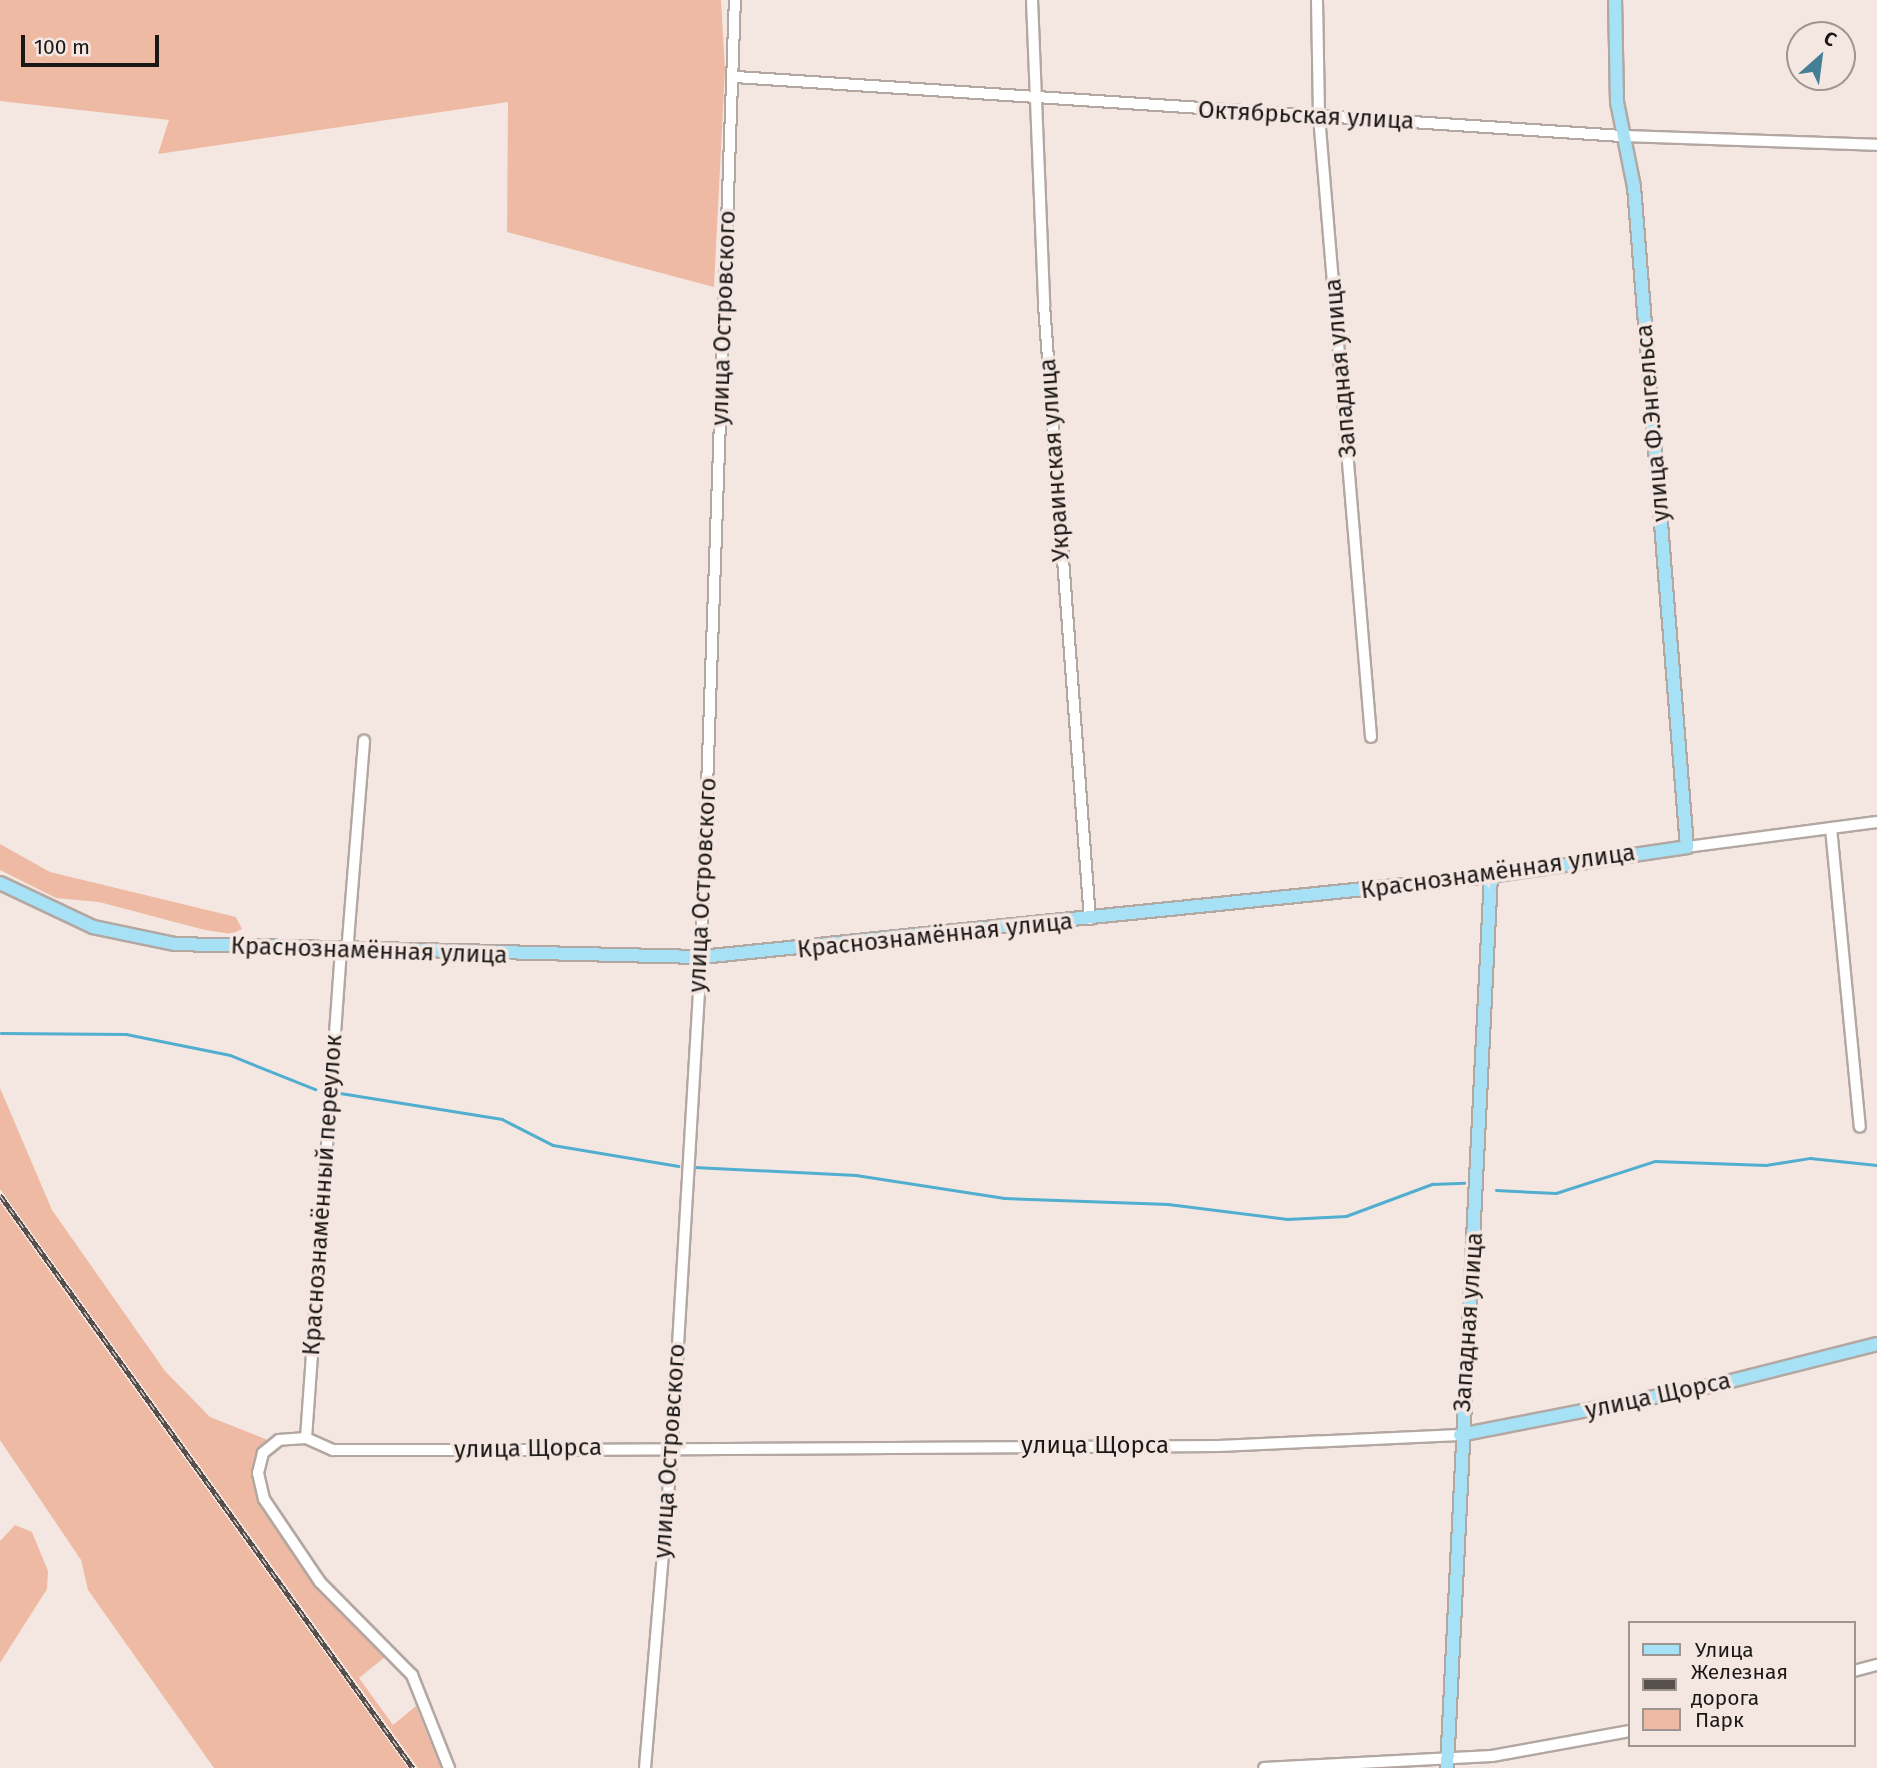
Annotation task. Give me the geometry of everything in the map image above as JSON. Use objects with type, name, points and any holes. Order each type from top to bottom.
[{"type":"main road","name":"улица Ф.Энгельса","points":[[1615,0],[1623,136],[1634,187],[1687,847]]},
{"type":"main road","name":"Краснознамённая улица","points":[[0,883],[53,912],[138,940],[344,953],[701,957],[1491,876],[1687,847]]},
{"type":"main road","name":"Западная улица","points":[[1447,1764],[1460,1435],[1491,876]]},
{"type":"main road","name":"улица Щорса","points":[[1460,1435],[1715,1385],[1877,1344]]},
{"type":"street","name":"улица Островского","points":[[645,1768],[673,1446],[701,957],[736,77],[735,0]]},
{"type":"street","name":"Украинская улица","points":[[1032,0],[1044,305],[1090,919]]},
{"type":"street","name":"Западная улица","points":[[1317,0],[1319,116],[1371,737]]},
{"type":"street","name":"Октябрьская улица","points":[[736,77],[1038,100],[1623,136],[1877,145]]},
{"type":"street","name":"Краснознамённый переулок","points":[[306,1438],[344,953],[364,741]]},
{"type":"street","name":"Краснознамённая улица","points":[[1687,847],[1877,822]]},
{"type":"street","points":[[1831,828],[1860,1127]]},
{"type":"street","name":"улица Щорса","points":[[306,1438],[333,1450],[673,1446],[1219,1446],[1460,1435]]},
{"type":"street","points":[[306,1438],[279,1440],[263,1453],[258,1473],[264,1499],[320,1582],[407,1668],[449,1768]]},
{"type":"street","points":[[1856,1670],[1877,1665]]},
{"type":"street","points":[[1264,1768],[1447,1764],[1629,1731]]},
{"type":"green space","points":[[0,0],[721,0],[725,70],[714,287],[507,232],[508,102],[158,154],[169,120],[0,101]]},
{"type":"green space","points":[[0,844],[50,872],[236,917],[242,929],[232,934],[205,930],[99,902],[56,898],[0,870]]},
{"type":"green space","points":[[0,1088],[52,1210],[165,1371],[210,1417],[268,1440],[253,1466],[268,1518],[330,1602],[385,1657],[359,1678],[393,1725],[416,1706],[441,1768],[418,1768],[0,1189]]},
{"type":"green space","points":[[0,1202],[408,1768],[214,1768],[88,1590],[81,1560],[0,1440]]},
{"type":"green space","points":[[15,1525],[32,1532],[48,1571],[47,1589],[0,1663],[0,1541]]},
{"type":"waterway","points":[[1,1033],[126,1034],[230,1055],[315,1089]]},
{"type":"waterway","points":[[340,1093],[502,1119],[553,1145],[678,1166]]},
{"type":"waterway","points":[[1496,1190],[1556,1193],[1655,1161],[1766,1165],[1810,1158],[1877,1165]]},
{"type":"waterway","points":[[694,1167],[856,1175],[1004,1198],[1168,1204],[1287,1219],[1346,1216],[1432,1184],[1464,1183]]},
{"type":"railway","points":[[0,1195],[413,1768]]}]
